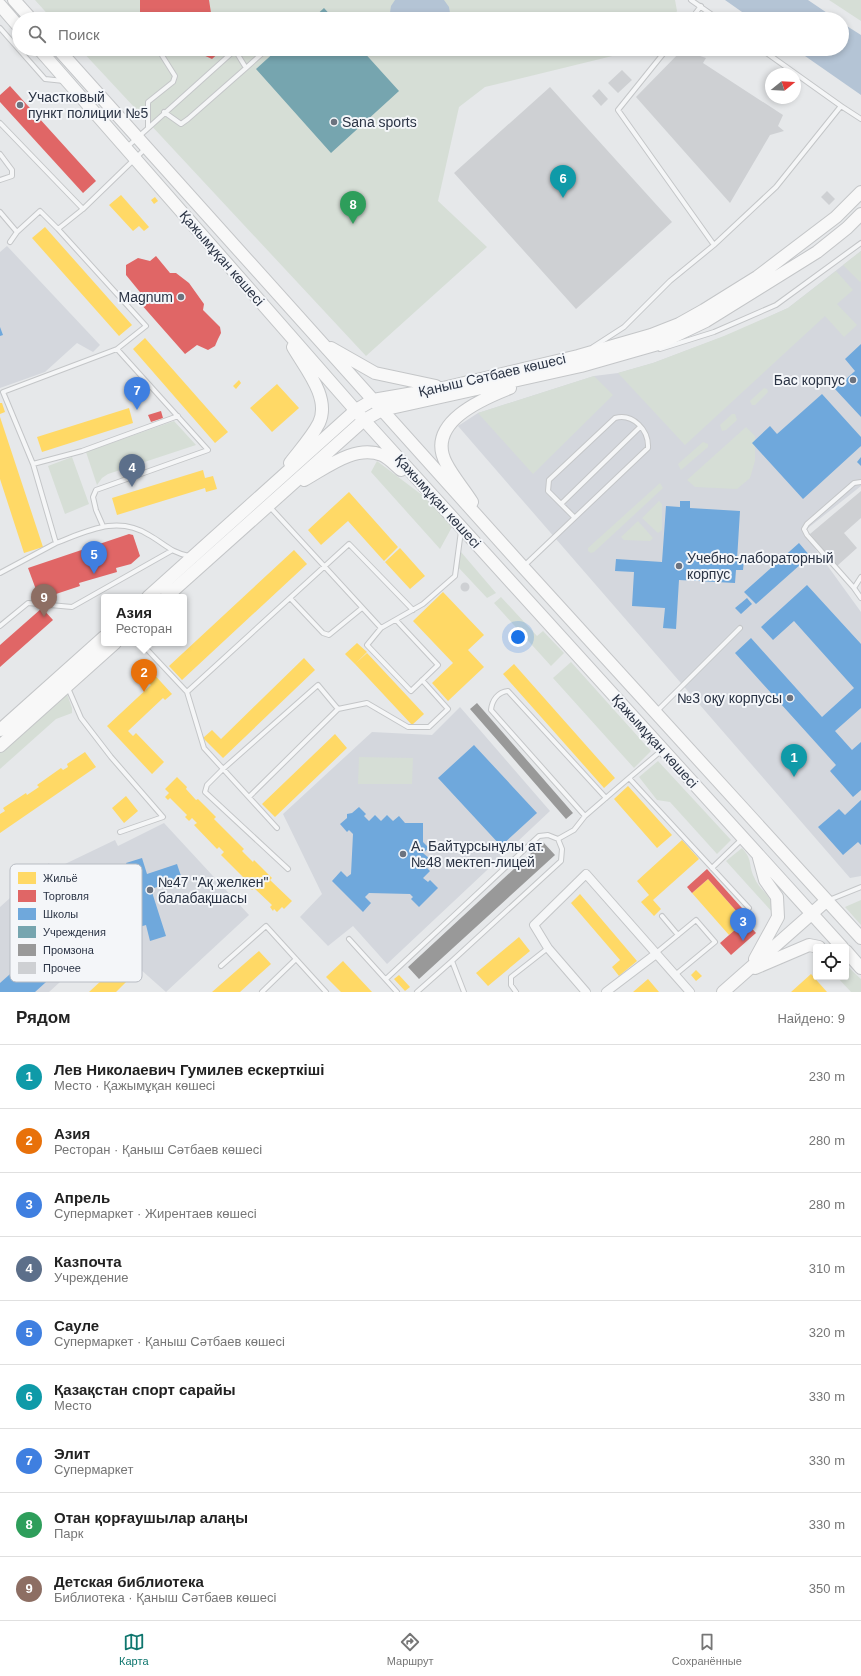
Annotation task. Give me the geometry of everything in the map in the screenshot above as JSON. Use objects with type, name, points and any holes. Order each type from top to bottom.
[{"type":"main road","points":[[14,0],[25,12]]},
{"type":"main road","points":[[0,5],[12,19]]},
{"type":"main road","name":"Қажымұқан көшесі","points":[[45,56],[364,420],[839,944]]},
{"type":"main road","name":"Қажымұқан көшесі","points":[[64,56],[523,567],[861,938]]},
{"type":"main road","name":"Қаныш Сәтбаев көшесі","points":[[169,594],[364,420],[382,410],[544,374],[679,324],[757,277],[836,217],[861,192]]},
{"type":"main road","name":"Қаныш Сәтбаев көшесі","points":[[151,594],[356,410],[373,400],[443,388],[658,344],[706,320],[817,252],[847,228],[861,214]]},
{"type":"main road","points":[[274,317],[319,392],[323,406],[319,423],[274,484]]},
{"type":"main road","points":[[319,340],[360,366],[375,373],[443,388]]},
{"type":"main road","points":[[499,540],[446,462],[442,442],[452,420],[481,399],[544,374]]},
{"type":"main road","points":[[284,492],[351,454],[374,452],[383,455],[436,499]]},
{"type":"main road","points":[[0,730],[101,640]]},
{"type":"main road","points":[[0,746],[112,646]]},
{"type":"main road","points":[[747,971],[778,917],[777,897],[765,880],[758,854]]},
{"type":"main road","points":[[723,992],[826,901]]},
{"type":"main road","points":[[747,971],[809,945],[813,946]]},
{"type":"main road","points":[[849,954],[861,968]]},
{"type":"main road","points":[[849,961],[861,968]]},
{"type":"street","points":[[581,990],[548,948],[534,925],[586,874],[690,992]]},
{"type":"street","points":[[606,992],[656,954]]},
{"type":"lane","points":[[691,0],[708,12]]},
{"type":"lane","points":[[696,12],[700,6]]},
{"type":"lane","points":[[0,28],[12,42]]},
{"type":"lane","points":[[25,56],[45,79],[67,82]]},
{"type":"lane","points":[[148,127],[148,102],[173,82],[175,76],[162,56]]},
{"type":"lane","points":[[126,148],[164,112],[228,56]]},
{"type":"lane","points":[[239,56],[246,68]]},
{"type":"lane","points":[[164,112],[181,124],[259,56]]},
{"type":"lane","points":[[661,56],[618,110],[714,244]]},
{"type":"lane","points":[[771,56],[861,119]]},
{"type":"lane","points":[[580,361],[624,327],[670,281],[714,244],[776,187],[841,106]]},
{"type":"lane","points":[[0,124],[83,209]]},
{"type":"lane","points":[[58,229],[83,209],[146,148]]},
{"type":"lane","points":[[0,154],[12,170],[12,176],[0,180]]},
{"type":"lane","points":[[10,242],[16,232],[40,210],[146,326],[117,349],[2,393],[33,464],[56,543]]},
{"type":"lane","points":[[0,212],[16,232]]},
{"type":"lane","points":[[580,361],[627,359],[714,332],[776,305],[854,250],[861,243]]},
{"type":"lane","points":[[103,526],[96,510],[93,497],[96,490],[208,450],[117,349]]},
{"type":"lane","points":[[33,464],[82,451],[178,416]]},
{"type":"lane","points":[[523,567],[648,448],[648,441],[640,427],[632,418],[624,416],[615,418],[549,480],[548,491],[574,517]]},
{"type":"lane","points":[[561,504],[640,427]]},
{"type":"lane","points":[[861,482],[854,484],[807,524],[804,529],[807,535],[861,598]]},
{"type":"lane","points":[[269,505],[381,628]]},
{"type":"lane","points":[[0,573],[56,543],[103,526],[134,527],[150,535],[171,551],[208,560]]},
{"type":"lane","points":[[396,620],[438,665],[411,691],[367,645],[381,628],[424,604],[455,576],[461,526]]},
{"type":"lane","points":[[187,692],[349,544],[413,610]]},
{"type":"lane","points":[[0,626],[28,603],[72,607],[171,551]]},
{"type":"lane","points":[[854,588],[861,577]]},
{"type":"lane","points":[[290,598],[323,633],[329,635],[362,608]]},
{"type":"lane","points":[[655,713],[740,628]]},
{"type":"lane","points":[[144,646],[187,692],[204,748],[277,828]]},
{"type":"lane","points":[[249,797],[338,709],[367,703],[408,727],[429,727],[448,709],[422,680]]},
{"type":"lane","points":[[288,869],[205,792],[207,785],[318,685],[338,709]]},
{"type":"lane","points":[[67,686],[81,718],[111,757],[162,817],[120,832]]},
{"type":"lane","points":[[585,816],[491,710],[491,704],[497,695],[508,691],[606,798]]},
{"type":"lane","points":[[558,839],[574,830],[585,816],[663,749]]},
{"type":"lane","points":[[629,778],[749,908]]},
{"type":"lane","points":[[386,979],[539,836],[548,835],[558,839],[562,850],[561,861],[417,992]]},
{"type":"lane","points":[[712,868],[743,838]]},
{"type":"lane","points":[[826,901],[861,887]]},
{"type":"lane","points":[[662,916],[678,935]]},
{"type":"lane","points":[[656,954],[696,920],[715,942],[675,976]]},
{"type":"lane","points":[[221,966],[266,926],[326,992]]},
{"type":"lane","points":[[349,939],[397,992]]},
{"type":"lane","points":[[516,992],[511,985],[511,977],[548,948]]},
{"type":"lane","points":[[262,992],[296,959]]},
{"type":"lane","points":[[452,961],[464,992]]},
{"type":"shaded area","points":[[35,0],[675,0],[677,11],[676,12],[46,12]]},
{"type":"shaded area","points":[[829,0],[861,0],[861,21]]},
{"type":"shaded area","points":[[87,56],[612,56],[485,87],[459,107],[438,201],[487,247],[366,356]]},
{"type":"shaded area","points":[[7,246],[100,345],[93,352],[77,343],[45,372],[0,388],[0,252]]},
{"type":"shaded area","points":[[861,251],[861,486],[803,532],[861,612],[861,876],[850,878],[458,426],[478,413],[594,376],[618,373],[653,363],[733,333],[788,308]]},
{"type":"shaded area","points":[[861,251],[861,281],[860,282],[843,265]]},
{"type":"shaded area","points":[[836,271],[853,290],[837,304],[857,325],[844,337],[825,316],[685,445],[618,373],[653,363],[724,336],[788,308]]},
{"type":"shaded area","points":[[594,376],[613,395],[533,474],[478,413]]},
{"type":"shaded area","points":[[764,388],[767,389],[768,392],[755,405],[752,405],[750,401]]},
{"type":"shaded area","points":[[732,414],[735,414],[737,420],[726,430],[722,431],[720,425]]},
{"type":"shaded area","points":[[174,421],[196,445],[108,474],[102,478],[97,485],[86,452]]},
{"type":"shaded area","points":[[746,427],[755,436],[755,461],[750,478],[737,489],[695,487],[687,480]]},
{"type":"shaded area","points":[[703,442],[708,444],[708,447],[681,470],[678,464]]},
{"type":"shaded area","points":[[72,457],[89,504],[65,514],[48,466]]},
{"type":"shaded area","points":[[377,461],[426,498],[452,527],[440,549],[371,472]]},
{"type":"shaded area","points":[[660,483],[663,488],[594,552],[591,553],[588,551],[588,548]]},
{"type":"shaded area","points":[[659,501],[662,504],[662,530],[658,533],[642,518]]},
{"type":"shaded area","points":[[638,521],[653,538],[650,541],[624,540],[621,537]]},
{"type":"shaded area","points":[[461,552],[496,593],[487,598],[458,567]]},
{"type":"shaded area","points":[[501,597],[537,636],[543,631],[564,653],[551,666],[494,603]]},
{"type":"shaded area","points":[[571,662],[651,751],[634,768],[553,678]]},
{"type":"shaded area","points":[[66,691],[72,708],[72,713],[56,719],[0,769],[0,753]]},
{"type":"shaded area","name":"А. Байтұрсынұлы ат. №48 мектеп-лицей","points":[[460,707],[550,811],[387,964],[353,926],[328,946],[300,917],[322,894],[283,814],[372,732],[432,735]]},
{"type":"shaded area","points":[[359,757],[413,758],[412,784],[358,784]]},
{"type":"shaded area","points":[[658,761],[731,840],[717,854],[670,802],[657,800],[639,777]]},
{"type":"shaded area","name":"№47 \"Ақ желкен\" балабақшасы","points":[[164,823],[249,915],[166,992],[142,971],[142,864],[65,864],[115,840],[118,846]]},
{"type":"shaded area","points":[[742,848],[748,856],[752,873],[771,901],[773,913],[726,861]]},
{"type":"shaded area","points":[[10,898],[10,982],[60,982],[49,992],[0,992],[0,907]]},
{"type":"shaded area","points":[[861,900],[861,925],[845,907]]},
{"type":"shaded area","points":[[849,968],[861,979],[861,992],[851,992],[840,980],[849,980]]},
{"type":"water","points":[[395,0],[444,0],[449,7],[450,12],[390,12],[391,6]]},
{"type":"water","points":[[725,0],[808,0],[826,12],[742,12]]},
{"type":"water","points":[[849,27],[861,35],[861,95],[805,56],[849,56]]},
{"type":"building: Жильё","points":[[121,195],[149,227],[144,231],[139,226],[133,231],[109,205]]},
{"type":"building: Жильё","points":[[155,197],[158,201],[154,204],[151,200]]},
{"type":"building: Жильё","points":[[45,227],[132,325],[119,336],[32,238]]},
{"type":"building: Жильё","points":[[145,338],[228,432],[215,443],[133,349]]},
{"type":"building: Жильё","points":[[239,380],[241,383],[236,389],[233,386]]},
{"type":"building: Жильё","points":[[277,384],[299,408],[272,432],[250,408]]},
{"type":"building: Жильё","points":[[0,403],[2,403],[5,412],[0,414]]},
{"type":"building: Жильё","points":[[129,408],[133,423],[42,452],[37,437]]},
{"type":"building: Жильё","points":[[0,417],[43,547],[24,553],[0,479]]},
{"type":"building: Жильё","points":[[203,470],[205,478],[213,476],[217,489],[206,492],[205,488],[117,515],[112,498]]},
{"type":"building: Жильё","points":[[349,492],[398,547],[384,561],[348,521],[321,545],[308,530]]},
{"type":"building: Жильё","points":[[400,548],[425,576],[410,589],[385,562]]},
{"type":"building: Жильё","points":[[294,550],[307,564],[182,680],[169,666]]},
{"type":"building: Жильё","points":[[443,592],[484,635],[468,650],[484,667],[448,701],[432,683],[453,663],[413,621]]},
{"type":"building: Жильё","points":[[357,643],[367,652],[355,664],[345,654]]},
{"type":"building: Жильё","points":[[367,653],[424,714],[412,725],[355,664]]},
{"type":"building: Жильё","points":[[304,658],[315,670],[223,758],[203,738],[212,730],[221,739]]},
{"type":"building: Жильё","points":[[514,664],[615,778],[604,788],[503,674]]},
{"type":"building: Жильё","points":[[151,671],[172,694],[165,700],[163,698],[128,731],[133,736],[136,733],[164,762],[152,774],[107,726],[151,685],[144,678]]},
{"type":"building: Жильё","points":[[335,734],[347,748],[275,817],[262,804]]},
{"type":"building: Жильё","points":[[85,752],[96,767],[0,833],[0,814],[5,811],[3,808],[26,793],[27,795],[39,787],[37,785],[61,768],[63,770],[68,767],[67,764]]},
{"type":"building: Жильё","points":[[177,777],[187,787],[186,789],[196,800],[198,799],[216,817],[214,819],[244,849],[242,851],[253,862],[254,860],[272,878],[270,880],[292,901],[284,909],[282,907],[277,912],[274,909],[273,911],[270,907],[272,905],[254,888],[252,890],[250,887],[252,884],[247,879],[244,882],[241,879],[243,877],[221,855],[224,852],[219,847],[217,849],[194,825],[197,823],[192,818],[189,821],[185,817],[187,815],[170,798],[168,800],[165,797],[169,793],[165,789]]},
{"type":"building: Жильё","points":[[628,786],[672,835],[657,848],[614,799]]},
{"type":"building: Жильё","points":[[126,796],[138,811],[124,823],[112,808]]},
{"type":"building: Жильё","points":[[682,840],[699,859],[653,900],[661,909],[654,916],[641,902],[649,895],[637,881]]},
{"type":"building: Жильё","points":[[708,879],[745,921],[729,935],[692,893]]},
{"type":"building: Жильё","points":[[580,894],[637,961],[619,976],[612,967],[620,960],[571,903]]},
{"type":"building: Жильё","points":[[519,937],[530,951],[488,986],[476,973]]},
{"type":"building: Жильё","points":[[259,951],[271,964],[240,992],[212,992]]},
{"type":"building: Жильё","points":[[343,961],[372,992],[341,992],[326,977]]},
{"type":"building: Жильё","points":[[696,970],[702,976],[696,981],[691,975]]},
{"type":"building: Жильё","points":[[811,974],[813,980],[816,980],[827,992],[791,992]]},
{"type":"building: Жильё","points":[[399,975],[410,987],[405,991],[394,979]]},
{"type":"building: Жильё","points":[[648,979],[659,992],[633,992]]},
{"type":"building: Жильё","points":[[100,982],[126,982],[116,992],[89,992]]},
{"type":"building: Торговля","points":[[140,0],[209,0],[211,12],[140,12]]},
{"type":"building: Торговля","points":[[205,56],[215,56],[212,59]]},
{"type":"building: Торговля","points":[[10,86],[96,181],[83,193],[0,102],[0,95]]},
{"type":"building: Торговля","points":[[156,256],[170,273],[176,273],[189,283],[204,304],[203,310],[220,327],[221,333],[215,346],[208,350],[197,345],[185,354],[140,303],[144,297],[126,275],[126,265],[138,258],[150,261]]},
{"type":"building: Торговля","points":[[161,411],[163,418],[151,422],[148,415]]},
{"type":"building: Торговля","points":[[129,534],[133,535],[140,556],[131,564],[116,568],[117,572],[79,583],[80,586],[56,594],[54,590],[38,595],[28,568]]},
{"type":"building: Торговля","points":[[42,608],[53,620],[0,667],[0,645]]},
{"type":"building: Торговля","points":[[707,869],[750,917],[745,921],[708,879],[692,893],[687,887]]},
{"type":"building: Торговля","points":[[745,921],[756,933],[731,955],[720,943]]},
{"type":"building: Школы","points":[[0,327],[3,335],[0,336]]},
{"type":"building: Школы","name":"Бас корпус","points":[[861,344],[861,417],[835,389],[855,371],[845,359]]},
{"type":"building: Школы","points":[[822,394],[861,437],[861,446],[803,499],[752,443],[770,426],[777,434]]},
{"type":"building: Школы","points":[[861,457],[861,466],[857,462]]},
{"type":"building: Школы","name":"Учебно-лабораторный корпус","points":[[680,501],[690,501],[690,508],[740,511],[737,560],[744,560],[743,570],[736,570],[735,583],[679,580],[676,629],[663,628],[665,608],[632,606],[634,572],[615,571],[616,559],[662,562],[666,506],[680,507]]},
{"type":"building: Школы","points":[[799,543],[810,556],[756,604],[744,592]]},
{"type":"building: Школы","name":"№3 оқу корпусы","points":[[807,585],[861,644],[861,708],[835,731],[852,750],[861,742],[861,790],[853,797],[830,771],[836,765],[735,653],[751,638],[822,717],[854,688],[794,621],[773,640],[761,627]]},
{"type":"building: Школы","points":[[747,598],[752,604],[741,614],[735,608]]},
{"type":"building: Школы","points":[[474,745],[537,813],[501,846],[438,778]]},
{"type":"building: Школы","points":[[861,800],[861,845],[858,842],[843,855],[818,827],[839,809],[845,815]]},
{"type":"building: Школы","points":[[359,807],[366,814],[364,816],[369,821],[375,815],[381,821],[387,815],[393,821],[399,816],[405,823],[423,823],[423,842],[429,848],[423,853],[430,859],[424,865],[430,871],[423,878],[428,882],[430,880],[438,888],[419,907],[411,899],[413,897],[410,894],[369,893],[365,897],[371,903],[363,912],[332,881],[341,871],[347,877],[351,874],[353,834],[349,830],[347,832],[340,824],[347,818],[347,814],[352,813]]},
{"type":"building: Школы","points":[[142,858],[147,874],[177,864],[182,879],[151,889],[166,936],[150,941],[146,925],[142,926],[142,864],[126,863]]},
{"type":"building: Школы","points":[[10,974],[10,982],[46,982],[35,992],[0,992],[0,983]]},
{"type":"building: Учреждения","points":[[324,8],[328,12],[320,12]]},
{"type":"building: Учреждения","name":"Sana sports","points":[[270,56],[367,56],[399,91],[331,153],[256,69]]},
{"type":"building: Промзона","points":[[477,703],[573,813],[566,819],[470,709]]},
{"type":"building: Промзона","points":[[543,842],[555,855],[419,979],[408,967]]},
{"type":"building: Прочее","points":[[676,56],[700,56],[706,58],[703,63],[783,115],[778,126],[784,131],[770,135],[730,203],[636,97]]},
{"type":"building: Прочее","points":[[622,70],[632,80],[618,93],[608,83]]},
{"type":"building: Прочее","points":[[550,87],[672,222],[576,309],[454,173]]},
{"type":"building: Прочее","points":[[599,89],[608,99],[601,106],[592,96]]},
{"type":"building: Прочее","points":[[827,191],[835,199],[829,205],[821,197]]},
{"type":"building: Прочее","points":[[861,491],[861,518],[844,533],[857,548],[837,566],[810,534]]},
{"type":"building: Прочее","points":[[463,583],[467,583],[469,587],[467,591],[463,591],[461,589],[461,585]]},
{"type":"place","name":"Участковый пункт полиции №5","points":[[20,105]]},
{"type":"place","name":"Sana sports","points":[[334,122]]},
{"type":"place","name":"Қазақстан спорт сарайы","points":[[563,198]]},
{"type":"place","name":"Отан қорғаушылар алаңы","points":[[353,224]]},
{"type":"place","name":"Magnum","points":[[181,297]]},
{"type":"place","name":"Бас корпус","points":[[853,380]]},
{"type":"place","name":"Элит","points":[[137,410]]},
{"type":"place","name":"Казпочта","points":[[132,487]]},
{"type":"place","name":"Учебно-лабораторный корпус","points":[[679,566]]},
{"type":"place","name":"Сауле","points":[[94,574]]},
{"type":"place","name":"Детская библиотека","points":[[44,617]]},
{"type":"place","name":"Азия","points":[[144,692]]},
{"type":"place","name":"№3 оқу корпусы","points":[[790,698]]},
{"type":"place","name":"Лев Николаевич Гумилев ескерткіші","points":[[794,777]]},
{"type":"place","name":"А. Байтұрсынұлы ат. №48 мектеп-лицей","points":[[403,854]]},
{"type":"place","name":"№47 \"Ақ желкен\" балабақшасы","points":[[150,890]]},
{"type":"place","name":"Апрель","points":[[743,941]]}]
